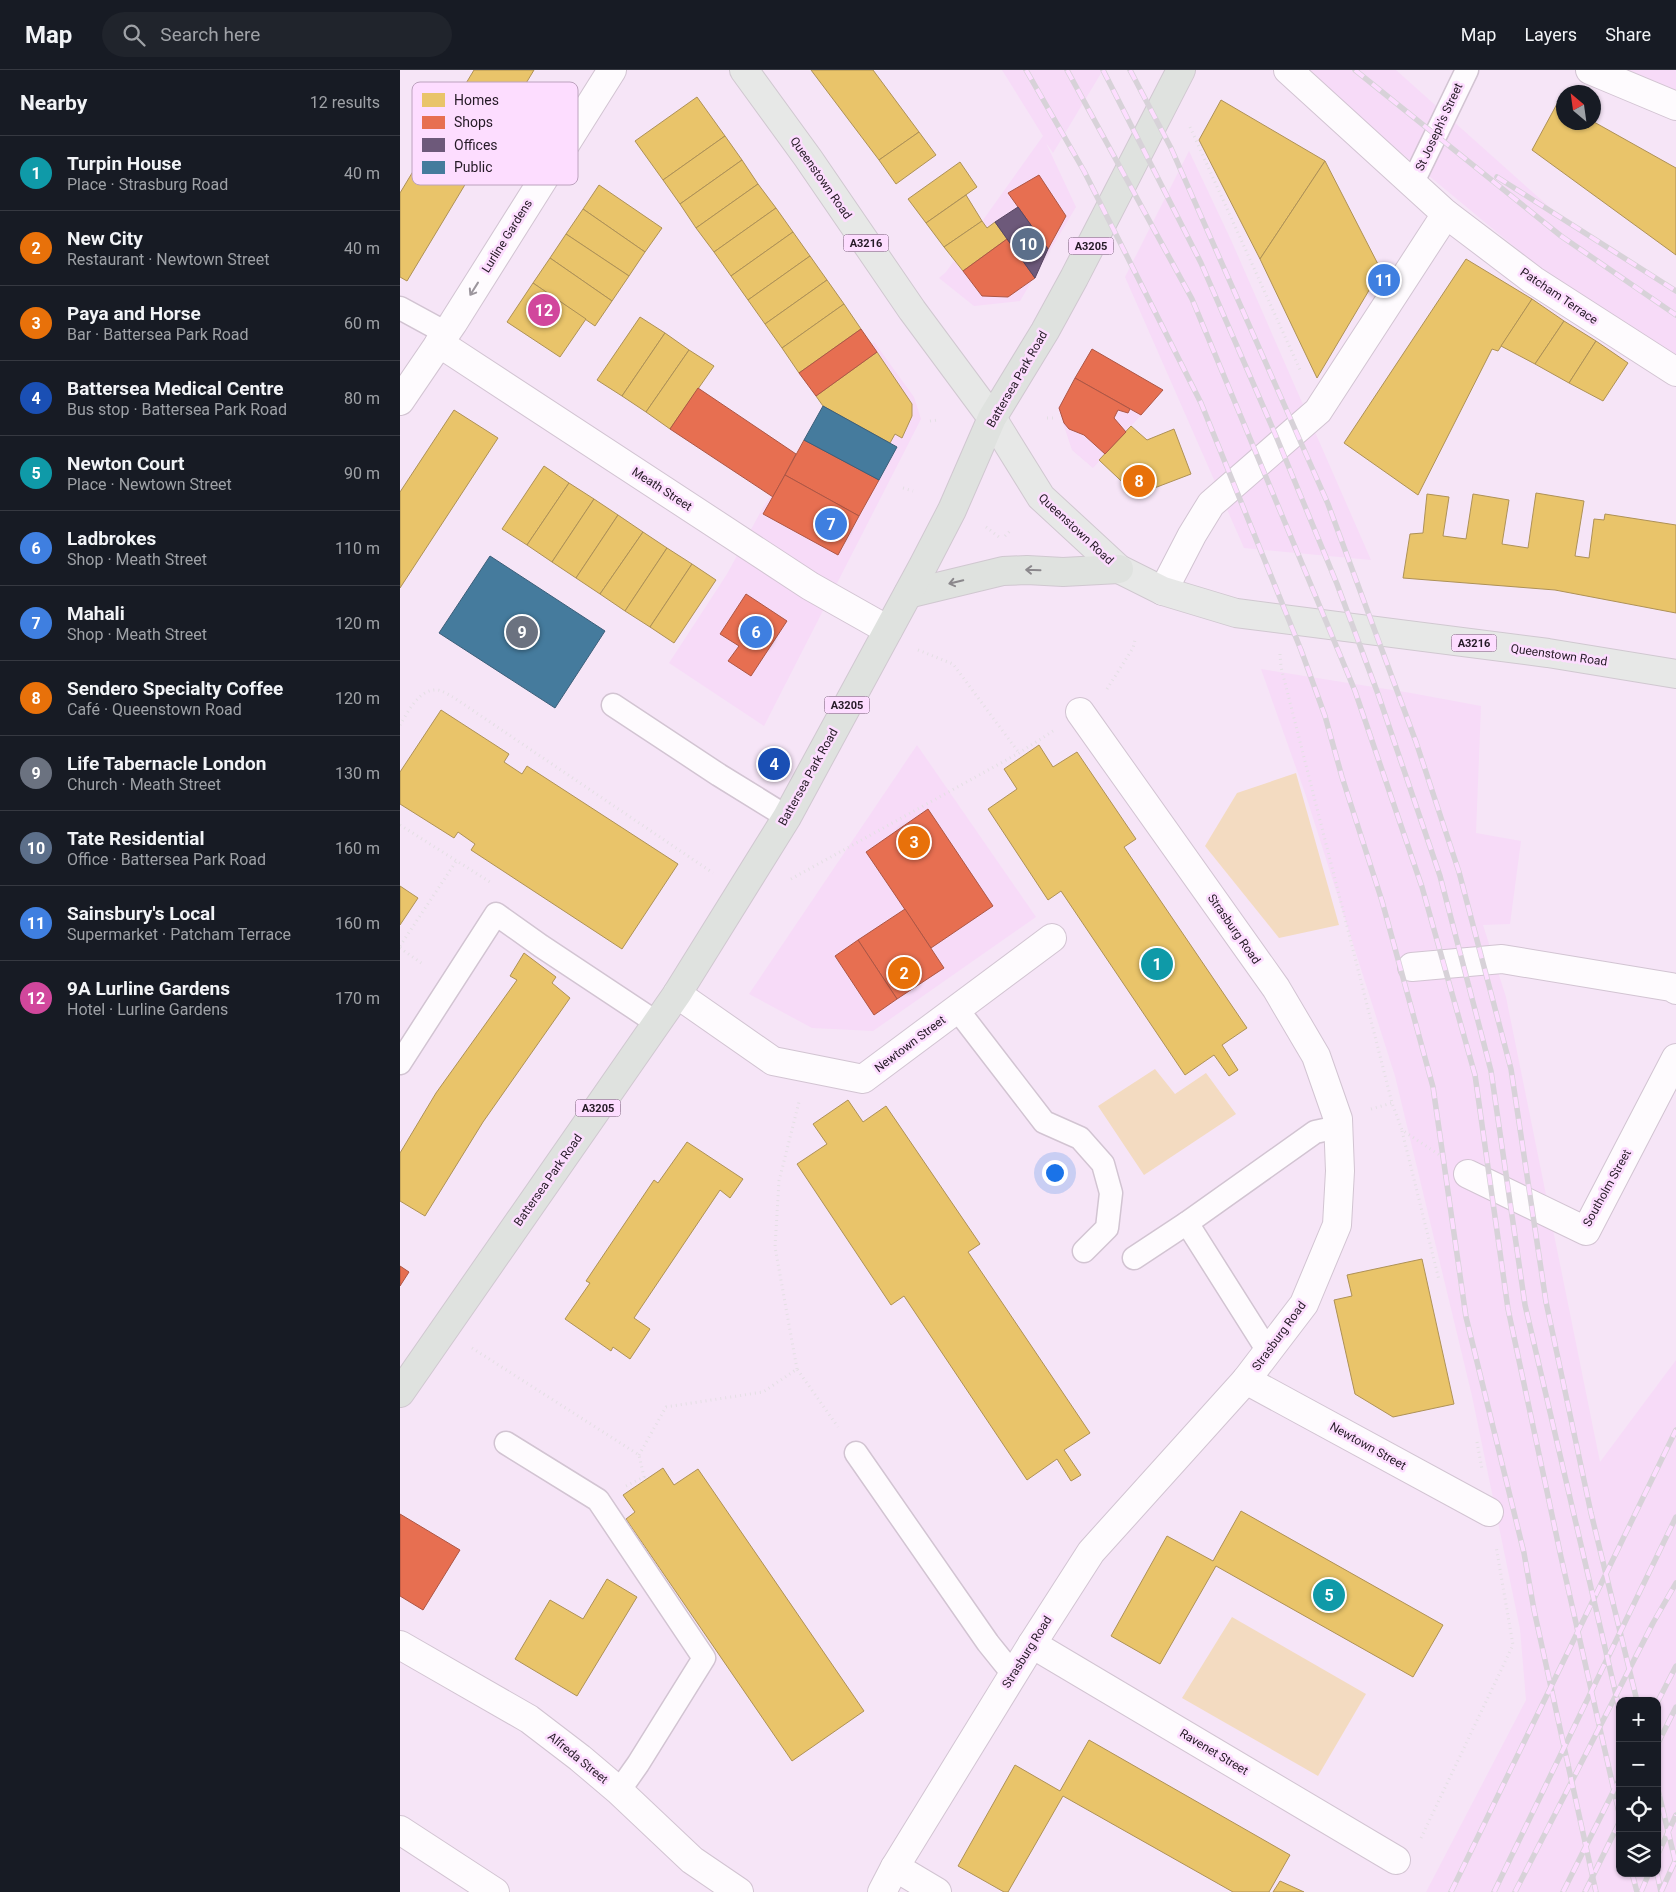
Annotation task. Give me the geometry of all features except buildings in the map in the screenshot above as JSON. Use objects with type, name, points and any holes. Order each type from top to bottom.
[{"type":"highway","name":"Battersea Park Road","points":[[400,1393],[677,994],[787,817],[952,510],[992,418],[1045,331],[1074,278],[1181,70]]},
{"type":"highway","name":"A3216","points":[[908,594],[1004,571],[1063,572],[1119,569]]},
{"type":"main road","name":"Queenstown Road","points":[[744,70],[808,158],[916,316],[992,418],[1040,497],[1119,569],[1163,591],[1236,614],[1548,653],[1676,674]]},
{"type":"street","name":"Lurline Gardens","points":[[578,124],[612,70]]},
{"type":"street","name":"Patcham Terrace","points":[[1288,70],[1446,214],[1533,280],[1676,372]]},
{"type":"street","points":[[1590,70],[1676,106]]},
{"type":"street","name":"Lurline Gardens","points":[[400,401],[539,185]]},
{"type":"street","points":[[1163,591],[1192,535],[1211,504],[1318,412],[1446,214]]},
{"type":"street","name":"Meath Street","points":[[442,338],[810,586],[886,634]]},
{"type":"street","name":"Strasburg Road","points":[[882,1892],[895,1867],[1013,1674],[1091,1552],[1246,1380],[1304,1304],[1336,1225],[1340,1171],[1338,1119],[1316,1056],[1276,988],[1080,712]]},
{"type":"street","name":"Newtown Street","points":[[677,994],[773,1061],[863,1079],[1052,938]]},
{"type":"street","points":[[1412,967],[1502,959],[1672,987],[1676,990]]},
{"type":"street","name":"Southolm Street","points":[[1468,1174],[1586,1231],[1676,1058]]},
{"type":"street","name":"Newtown Street","points":[[1246,1380],[1489,1512]]},
{"type":"street","name":"Ravenet Street","points":[[1032,1644],[1396,1860]]},
{"type":"street","name":"Alfreda Street","points":[[400,1646],[529,1719],[619,1791],[692,1860],[739,1892]]},
{"type":"street","points":[[400,1830],[495,1892]]},
{"type":"street","points":[[895,1867],[937,1892]]},
{"type":"lane","name":"St Joseph's Street","points":[[1412,184],[1467,70]]},
{"type":"lane","points":[[400,308],[442,338]]},
{"type":"lane","points":[[613,704],[787,817]]},
{"type":"lane","points":[[400,1063],[496,914],[657,1023]]},
{"type":"lane","points":[[958,1009],[1044,1122],[1080,1138],[1103,1164],[1111,1193],[1107,1228],[1084,1251]]},
{"type":"lane","points":[[1134,1258],[1187,1224],[1315,1132],[1338,1127]]},
{"type":"lane","points":[[1187,1224],[1268,1351]]},
{"type":"lane","points":[[506,1443],[598,1500],[704,1658],[619,1791]]},
{"type":"lane","points":[[856,1453],[988,1643],[1013,1674]]},
{"type":"path","points":[[1207,164],[1304,378]]},
{"type":"path","points":[[1047,418],[1055,418]]},
{"type":"path","points":[[930,421],[938,420]]},
{"type":"path","points":[[903,488],[913,491]]},
{"type":"path","points":[[986,528],[1002,539]]},
{"type":"path","points":[[886,634],[953,664],[1019,753]]},
{"type":"path","points":[[787,881],[1019,753],[1102,697],[1133,648],[1135,640]]},
{"type":"path","points":[[1280,647],[1280,666],[1392,1103],[1402,1130],[1438,1280]]},
{"type":"path","points":[[400,725],[416,700],[426,693],[437,690],[453,697],[740,892]]},
{"type":"path","points":[[400,825],[496,886]]},
{"type":"path","points":[[400,946],[457,860]]},
{"type":"path","points":[[807,1068],[779,1181],[775,1248],[797,1369],[856,1453]]},
{"type":"path","points":[[1402,1130],[1468,1174]]},
{"type":"path","points":[[444,1330],[639,1454]]},
{"type":"path","points":[[607,1514],[615,1492],[644,1477],[639,1454],[666,1407],[763,1392],[797,1369]]},
{"type":"path","points":[[1419,1842],[1513,1645],[1477,1442]]},
{"type":"shaded area","points":[[1002,70],[1103,70],[1053,153],[1046,143],[1076,207],[1020,301],[974,306],[939,278],[946,272],[1043,136]]},
{"type":"shaded area","points":[[1307,70],[1396,70],[1556,213],[1676,294],[1676,358],[1540,268],[1329,93]]},
{"type":"shaded area","points":[[1628,70],[1676,70],[1676,90]]},
{"type":"shaded area","points":[[1189,151],[1231,240],[1371,560],[1244,548],[1125,277]]},
{"type":"shaded area","points":[[874,342],[914,397],[921,419],[764,726],[669,663],[727,574],[761,511],[834,398]]},
{"type":"shaded area","points":[[1092,349],[1157,387],[1146,398],[1152,403],[1093,468],[1072,450],[1058,408]]},
{"type":"shaded area","points":[[1261,669],[1481,706],[1476,833],[1521,841],[1510,924],[1483,925],[1506,997],[1600,1462],[1676,1360],[1676,1892],[1426,1892],[1526,1700],[1520,1629],[1472,1396],[1395,1076],[1306,796]]},
{"type":"shaded area","points":[[917,745],[1036,917],[873,1031],[812,1028],[749,994]]},
{"type":"shaded area","points":[[1296,773],[1339,925],[1279,938],[1205,846],[1237,793]]},
{"type":"shaded area","points":[[1155,1069],[1175,1094],[1206,1073],[1236,1114],[1144,1175],[1098,1106]]},
{"type":"shaded area","points":[[1232,1617],[1366,1694],[1318,1776],[1182,1698]]},
{"type":"railway","points":[[1026,70],[1084,171],[1201,403],[1301,650],[1325,716],[1342,777],[1382,901],[1433,1087],[1466,1317],[1524,1553],[1534,1610],[1596,1892]]},
{"type":"railway","points":[[1067,70],[1192,299],[1355,691],[1422,887],[1475,1075],[1508,1309],[1561,1557],[1616,1799]]},
{"type":"railway","points":[[1103,70],[1201,263],[1276,436],[1337,584],[1378,694],[1440,876],[1491,1071],[1525,1305],[1616,1697]]},
{"type":"railway","points":[[1130,70],[1171,148],[1328,504],[1416,742],[1459,872],[1511,1069],[1546,1302],[1591,1513],[1636,1697]]},
{"type":"railway","points":[[1355,70],[1561,236],[1676,315]]},
{"type":"railway","points":[[1497,177],[1676,291]]},
{"type":"railway","points":[[1451,1892],[1676,1430]]},
{"type":"railway","points":[[1494,1892],[1676,1517]]},
{"type":"railway","points":[[1515,1892],[1653,1623],[1676,1583]]},
{"type":"railway","points":[[1660,1697],[1676,1666]]},
{"type":"railway","points":[[1658,1742],[1676,1707]]},
{"type":"railway","points":[[1563,1892],[1616,1786]]},
{"type":"railway","points":[[1657,1787],[1676,1864]]},
{"type":"railway","points":[[1661,1847],[1676,1815]]},
{"type":"railway","points":[[1585,1892],[1616,1829]]},
{"type":"railway","points":[[1661,1892],[1676,1859]]},
{"type":"railway","points":[[1633,1877],[1637,1892]]},
{"type":"railway","points":[[1641,1892],[1647,1877]]},
{"type":"railway","points":[[1658,1877],[1661,1892]]},
{"type":"place","name":"Tate Residential","points":[[1028,244]]},
{"type":"place","name":"Sainsbury's Local","points":[[1384,280]]},
{"type":"place","name":"9A Lurline Gardens","points":[[544,310]]},
{"type":"place","name":"Sendero Specialty Coffee","points":[[1139,481]]},
{"type":"place","name":"Mahali","points":[[831,524]]},
{"type":"place","name":"Life Tabernacle London","points":[[522,632]]},
{"type":"place","name":"Ladbrokes","points":[[756,632]]},
{"type":"place","name":"Battersea Medical Centre","points":[[774,764]]},
{"type":"place","name":"Paya and Horse","points":[[914,842]]},
{"type":"place","name":"Turpin House","points":[[1157,964]]},
{"type":"place","name":"New City","points":[[904,973]]},
{"type":"place","name":"Newton Court","points":[[1329,1595]]}]
